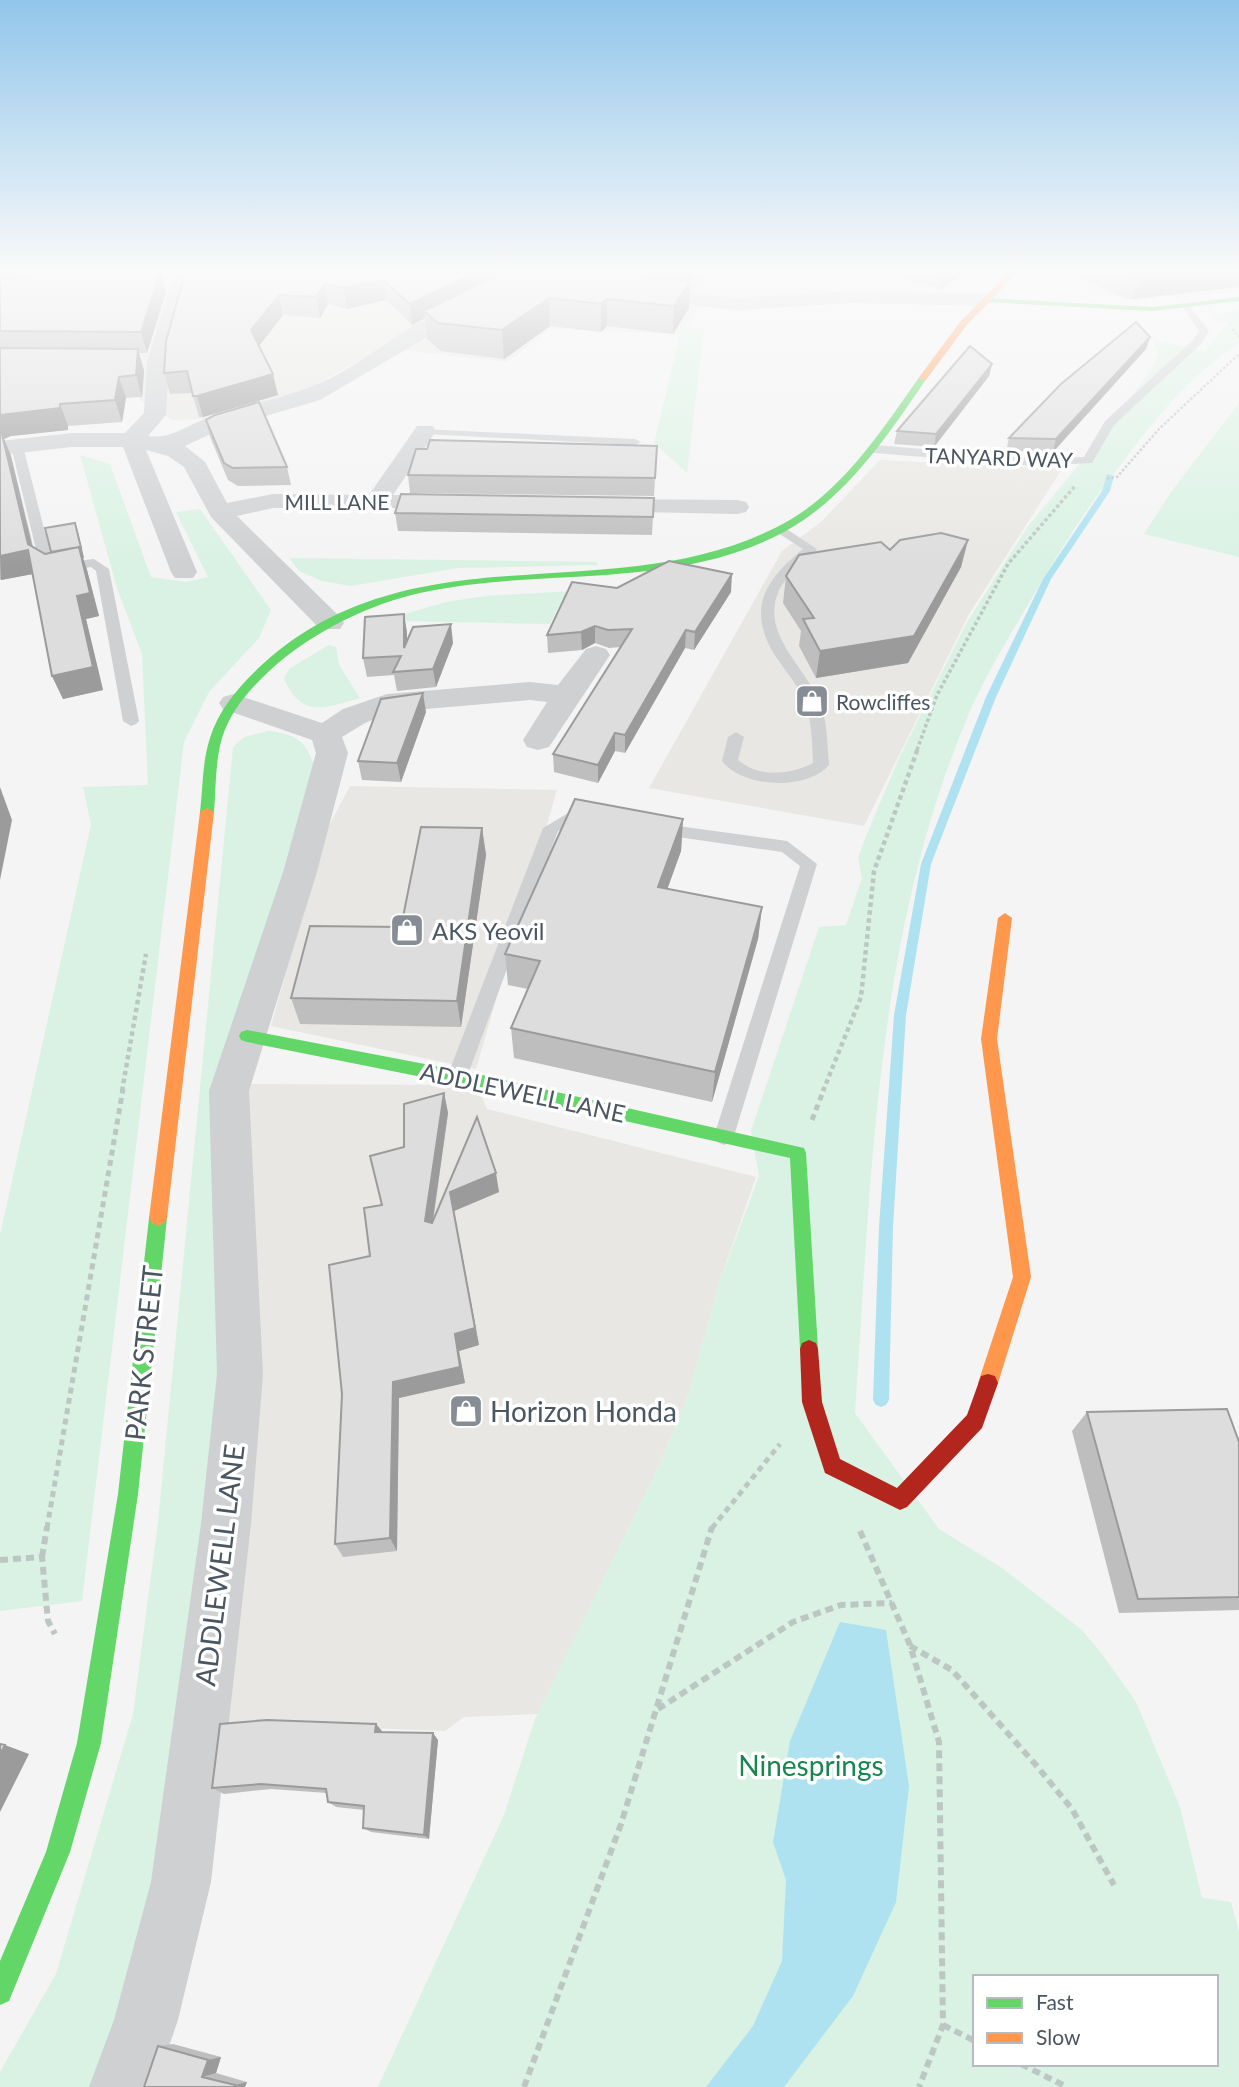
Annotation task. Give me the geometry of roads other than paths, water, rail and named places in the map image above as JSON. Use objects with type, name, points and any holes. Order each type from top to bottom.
[{"type":"street","points":[[149,370],[155,415],[161,421],[181,425],[211,425]]},
{"type":"street","points":[[166,446],[211,425],[312,395],[358,370]]},
{"type":"street","name":"PARK STREET","points":[[0,1992],[58,1852],[89,1743],[128,1494],[154,1248],[212,770],[219,730],[234,703],[265,665],[330,623],[382,601],[435,586],[485,580],[643,572],[698,563],[746,547],[782,530],[812,511],[874,449],[929,370]]},
{"type":"street","points":[[155,415],[137,431],[134,450],[184,572]]},
{"type":"street","points":[[377,501],[425,431]]},
{"type":"street","points":[[9,447],[66,440],[134,441],[166,446],[193,462],[220,512],[330,623]]},
{"type":"street","points":[[574,506],[708,496],[737,507]]},
{"type":"street","name":"MILL LANE","points":[[220,512],[274,501],[469,503]]},
{"type":"street","points":[[538,740],[566,695],[596,655]]},
{"type":"street","points":[[234,703],[325,734],[354,716],[387,703],[530,691],[566,695]]},
{"type":"street","name":"ADDLEWELL LANE","points":[[122,2087],[146,2020],[181,1882],[226,1524],[240,1374],[229,1091],[300,872],[332,753],[325,734]]},
{"type":"street","name":"ADDLEWELL LANE","points":[[247,1036],[457,1077],[798,1153],[812,1402],[832,1466],[900,1500],[975,1421],[1022,1278],[989,1039],[1005,918]]},
{"type":"lane","name":"TANYARD WAY","points":[[874,449],[1034,462],[1088,460],[1109,423],[1167,370]]},
{"type":"lane","points":[[425,431],[635,442]]},
{"type":"lane","points":[[9,447],[47,566],[54,569],[94,563],[102,569],[131,721]]},
{"type":"lane","points":[[736,737],[730,761],[737,770],[763,777],[788,776],[821,765],[818,724],[810,696],[778,648],[765,612],[768,593],[791,565],[811,549],[782,530]]},
{"type":"lane","points":[[457,1077],[551,828],[570,817],[610,822]]},
{"type":"lane","points":[[638,826],[787,847],[809,864],[724,1136]]},
{"type":"water","points":[[840,1622],[886,1630],[909,1786],[896,1902],[853,1996],[784,2087],[706,2087],[753,2026],[782,1961],[786,1880],[773,1842],[790,1741]]},
{"type":"waterway","points":[[881,1400],[886,1227],[900,1015],[926,864],[991,697],[1047,579],[1106,491],[1110,476]]},
{"type":"place","name":"Rowcliffes","points":[[812,701]]},
{"type":"place","name":"AKS Yeovil","points":[[407,930]]},
{"type":"place","name":"Horizon Honda","points":[[466,1411]]},
{"type":"park label","name":"Ninesprings","points":[[811,1765]]}]
